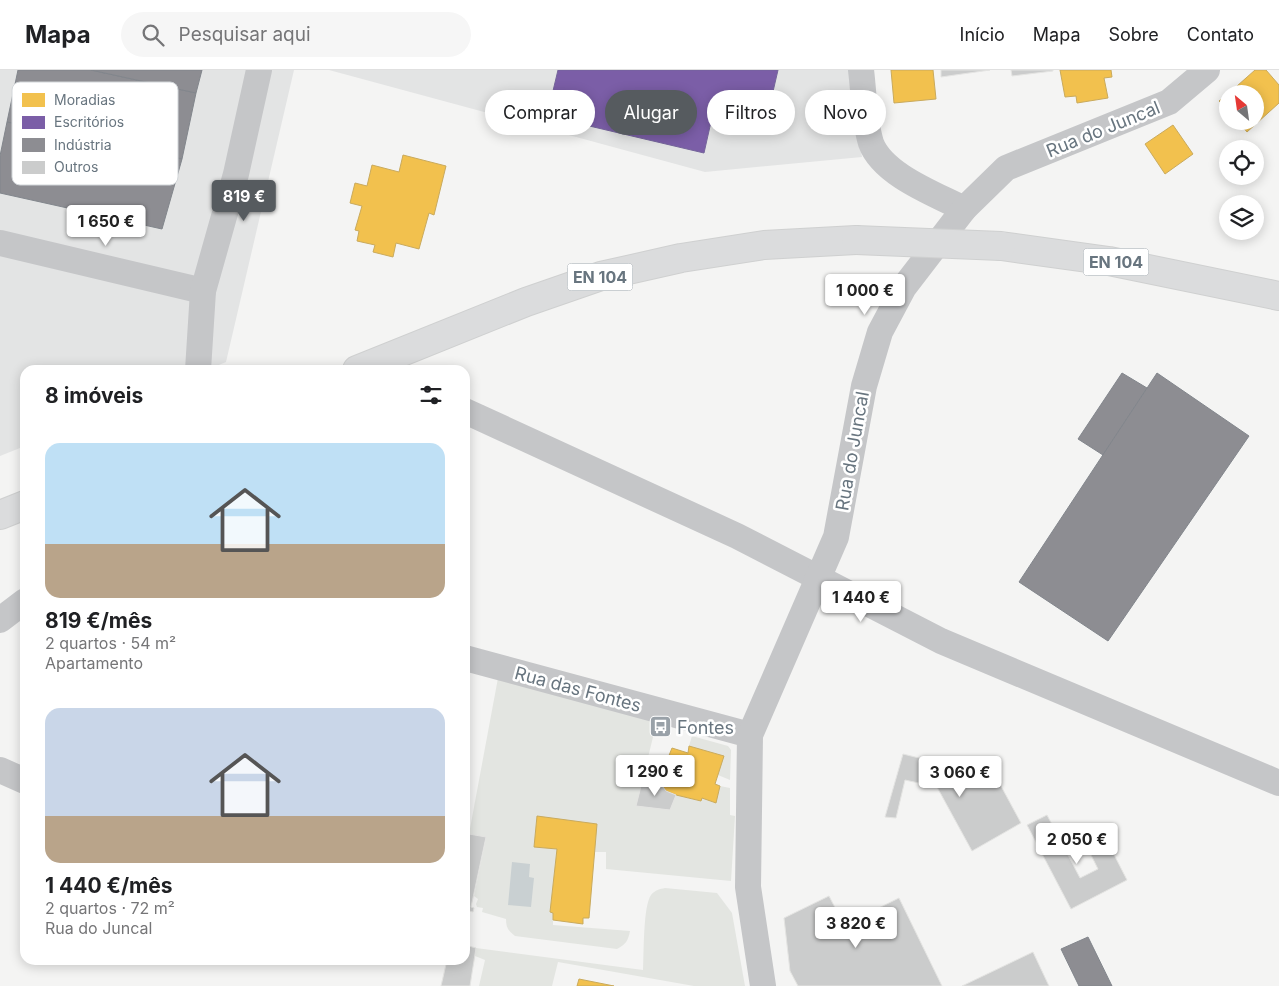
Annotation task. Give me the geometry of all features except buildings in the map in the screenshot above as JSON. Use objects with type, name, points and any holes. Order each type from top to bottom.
[{"type":"main road","name":"EN 104","points":[[369,365],[526,302],[601,276],[681,258],[764,245],[856,240],[1001,246],[1109,260],[1279,296]]},
{"type":"main road","name":"EN 104","points":[[1229,286],[1279,301]]},
{"type":"main road","points":[[0,515],[20,507]]},
{"type":"street","points":[[198,365],[203,291],[236,174],[259,70]]},
{"type":"street","points":[[861,70],[868,129],[872,145],[881,161],[895,173],[964,208]]},
{"type":"street","name":"Rua do Juncal","points":[[763,986],[748,887],[750,735],[836,537],[864,386],[880,332],[904,287],[964,208],[1006,168],[1169,102],[1207,70]]},
{"type":"street","points":[[0,243],[203,291]]},
{"type":"street","points":[[470,413],[737,536],[941,641],[1279,783]]},
{"type":"street","points":[[0,620],[20,604]]},
{"type":"street","name":"Rua das Fontes","points":[[470,659],[750,735]]},
{"type":"street","points":[[0,770],[20,779]]},
{"type":"shaded area","points":[[0,70],[294,70],[226,362],[219,365],[20,365],[20,448],[0,456]]},
{"type":"shaded area","points":[[329,70],[849,70],[852,90],[805,90],[805,135],[859,135],[862,157],[705,172],[569,135],[595,135],[595,90],[485,90],[485,112]]},
{"type":"shaded area","points":[[498,678],[657,721],[636,806],[670,810],[676,795],[700,801],[702,798],[715,803],[720,786],[730,788],[730,815],[735,816],[731,881],[606,869],[606,852],[594,852],[597,824],[537,817],[534,847],[557,849],[550,912],[553,913],[553,925],[630,931],[625,944],[617,949],[515,936],[508,929],[506,919],[482,912],[483,908],[477,907],[478,899],[474,896],[486,838],[470,834]]},
{"type":"shaded area","points":[[692,736],[728,746],[731,750],[730,780],[718,775],[723,756],[689,746]]},
{"type":"shaded area","points":[[512,862],[530,864],[529,877],[534,878],[531,907],[508,905]]},
{"type":"shaded area","points":[[665,888],[717,893],[732,913],[745,986],[694,986],[558,962],[552,986],[479,986],[485,960],[475,956],[476,948],[643,970],[645,919],[648,901],[654,892]]},
{"type":"place","name":"Fontes","points":[[661,727]]}]
